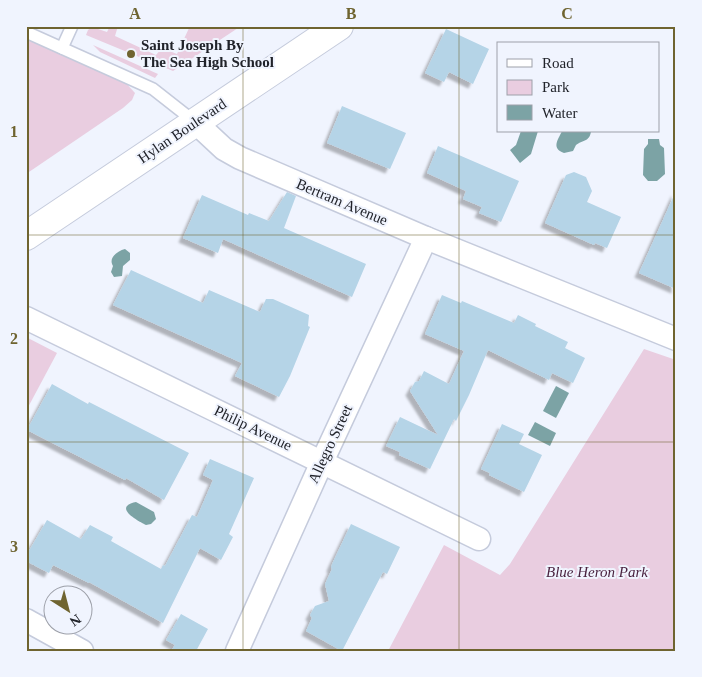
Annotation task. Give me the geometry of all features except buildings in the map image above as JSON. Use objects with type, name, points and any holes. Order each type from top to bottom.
[{"type":"main road","name":"Hylan Boulevard","points":[[26,236],[339,26]]},
{"type":"street","name":"Bertram Avenue","points":[[195,122],[232,154],[426,238],[676,338]]},
{"type":"street","name":"Allegro Street","points":[[237,651],[426,238]]},
{"type":"street","name":"Philip Avenue","points":[[26,318],[479,539]]},
{"type":"street","points":[[26,620],[82,651]]},
{"type":"lane","points":[[62,48],[72,26]]},
{"type":"lane","name":"Bertram Avenue","points":[[26,32],[153,89],[195,122]]},
{"type":"green space","points":[[110,26],[118,26],[115,36],[156,55],[162,48],[177,54],[190,26],[241,26],[173,71],[86,35],[92,27],[107,32]]},
{"type":"green space","points":[[26,38],[123,80],[135,93],[132,100],[123,108],[26,174]]},
{"type":"green space","points":[[93,45],[158,74],[155,78],[100,52]]},
{"type":"green space","points":[[26,337],[57,353],[26,411]]},
{"type":"green space","name":"Blue Heron Park","points":[[644,349],[676,360],[676,651],[388,651],[444,545],[500,575],[510,564]]},
{"type":"water","points":[[521,132],[538,132],[531,154],[520,163],[510,150],[516,145]]},
{"type":"water","points":[[562,132],[591,132],[589,137],[576,145],[573,151],[564,153],[560,151],[557,141]]},
{"type":"water","points":[[648,139],[659,139],[660,145],[664,148],[665,174],[657,181],[648,181],[643,175],[644,149],[648,144]]},
{"type":"water","points":[[125,249],[130,253],[130,260],[123,266],[122,276],[114,277],[111,272],[113,266],[112,258],[116,253]]},
{"type":"water","points":[[556,386],[569,393],[556,418],[543,411]]},
{"type":"water","points":[[535,422],[556,433],[550,446],[528,435]]},
{"type":"water","points":[[136,502],[154,512],[156,519],[151,524],[146,525],[129,514],[126,507]]},
{"type":"place","name":"Saint Joseph By The Sea High School","points":[[131,54]]}]
